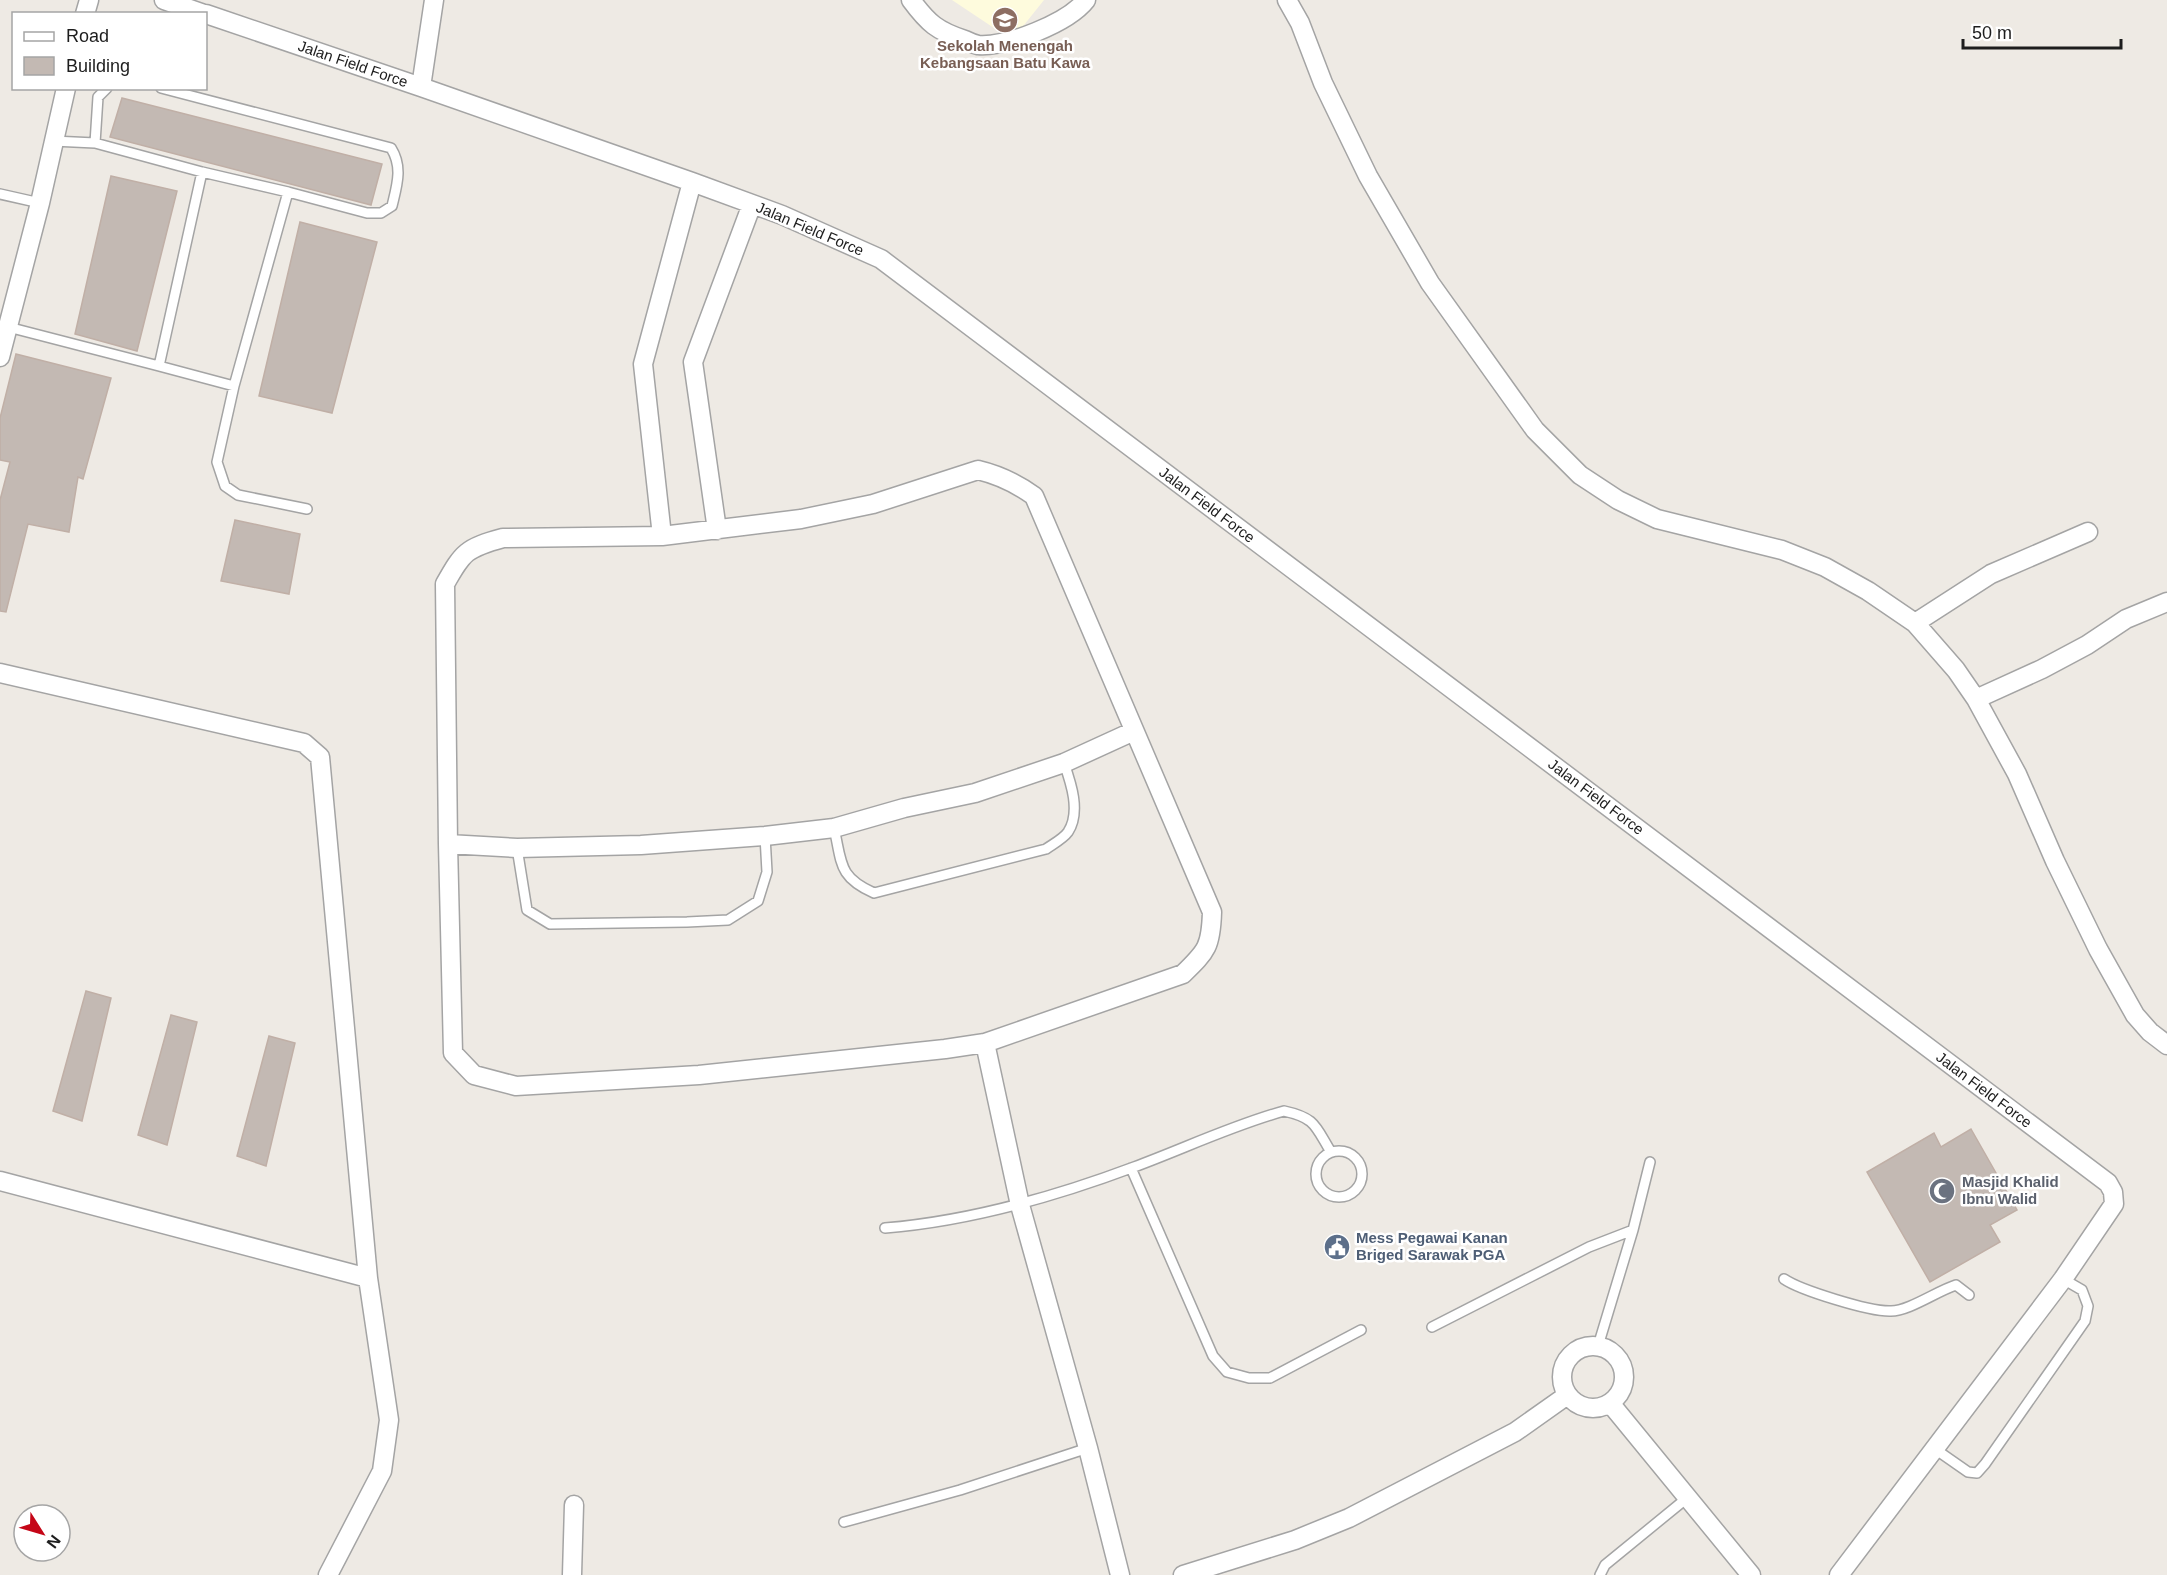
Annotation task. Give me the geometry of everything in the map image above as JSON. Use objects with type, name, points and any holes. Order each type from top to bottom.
[{"type":"street","name":"Jalan Field Force","points":[[164,0],[199,12]]},
{"type":"street","points":[[421,87],[434,0]]},
{"type":"street","points":[[910,0],[937,30],[978,45],[1012,40],[1047,28],[1079,9],[1086,0]]},
{"type":"street","points":[[1287,0],[1300,23],[1323,83],[1368,176],[1430,283],[1535,430],[1580,475],[1618,500],[1657,519],[1782,550],[1825,567],[1868,591],[1915,622],[1956,670],[1976,699],[2018,774],[2055,861],[2098,950],[2135,1015],[2150,1032],[2167,1045]]},
{"type":"street","name":"Jalan Field Force","points":[[207,15],[692,182],[752,204],[880,259],[2108,1183],[2113,1192],[2114,1204],[2063,1279]]},
{"type":"street","points":[[1,352],[40,203],[66,90]]},
{"type":"street","points":[[662,536],[643,364],[692,182]]},
{"type":"street","points":[[717,530],[693,362],[752,204]]},
{"type":"street","points":[[978,470],[998,475],[1019,485],[1034,496],[1212,912],[1211,938],[1199,959],[1183,974],[985,1042],[945,1049],[688,1076],[516,1086],[474,1075],[453,1053],[445,584],[461,556],[481,544],[503,538],[662,536],[801,519],[873,504],[978,470]]},
{"type":"street","points":[[1915,622],[1991,574],[2088,532]]},
{"type":"street","points":[[1976,699],[2042,669],[2086,645],[2126,619],[2167,602]]},
{"type":"street","points":[[0,674],[304,743],[320,757],[368,1278],[389,1420],[382,1471],[328,1575]]},
{"type":"street","points":[[448,844],[517,848],[641,845],[765,836],[834,828],[904,808],[975,793],[1064,763],[1134,730]]},
{"type":"street","points":[[985,1042],[1020,1206],[1088,1448],[1120,1575]]},
{"type":"street","points":[[0,1181],[368,1278]]},
{"type":"street","points":[[1839,1575],[2063,1279]]},
{"type":"street","points":[[1586,1346],[1598,1346],[1610,1351],[1619,1359],[1624,1371],[1624,1383],[1619,1395],[1610,1403],[1599,1409],[1587,1409],[1575,1404],[1566,1396],[1561,1372],[1566,1360],[1575,1351],[1586,1346]]},
{"type":"street","points":[[1183,1575],[1295,1540],[1349,1518],[1515,1432],[1566,1396]]},
{"type":"street","points":[[1610,1403],[1751,1575]]},
{"type":"street","points":[[572,1575],[574,1505]]},
{"type":"lane","points":[[95,142],[98,97],[104,90]]},
{"type":"lane","points":[[53,141],[95,142],[202,172],[367,213],[381,213],[392,206],[398,181],[398,159],[391,148],[169,90]]},
{"type":"lane","points":[[159,366],[202,172]]},
{"type":"lane","points":[[288,192],[234,386],[217,462],[225,486],[238,495],[307,509]]},
{"type":"lane","points":[[0,194],[40,203]]},
{"type":"lane","points":[[8,327],[234,386]]},
{"type":"lane","points":[[834,828],[844,873],[857,886],[874,893],[1046,849],[1069,831],[1075,810],[1071,782],[1064,763]]},
{"type":"lane","points":[[517,848],[526,910],[550,924],[728,920],[758,901],[767,872],[765,836]]},
{"type":"lane","points":[[885,1228],[925,1224],[1020,1206],[1131,1168],[1284,1111],[1303,1115],[1311,1120],[1331,1152]]},
{"type":"lane","points":[[1345,1151],[1357,1158],[1361,1164],[1360,1185],[1346,1196],[1330,1195],[1320,1187],[1317,1181],[1317,1167],[1320,1161],[1331,1152],[1345,1151]]},
{"type":"lane","points":[[1598,1346],[1633,1230],[1650,1162]]},
{"type":"lane","points":[[1131,1168],[1213,1356],[1227,1372],[1249,1378],[1270,1378],[1361,1330]]},
{"type":"lane","points":[[1431,1327],[1589,1247],[1633,1230]]},
{"type":"lane","points":[[1784,1279],[1794,1286],[1855,1305],[1891,1311],[1956,1286],[1969,1294]]},
{"type":"lane","points":[[1935,1449],[1968,1472],[1977,1473],[1985,1464],[2085,1321],[2088,1306],[2082,1290],[2063,1279]]},
{"type":"lane","points":[[844,1522],[960,1490],[1088,1448]]},
{"type":"lane","points":[[1600,1575],[1605,1565],[1687,1498]]},
{"type":"shaded area","name":"Sekolah Menengah Kebangsaan Batu Kawa","points":[[952,0],[1044,0],[1012,40]]},
{"type":"building","points":[[122,98],[382,164],[371,205],[110,137]]},
{"type":"building","points":[[111,176],[177,191],[137,351],[75,334]]},
{"type":"building","points":[[300,222],[377,242],[332,413],[259,396]]},
{"type":"building","points":[[16,354],[111,378],[83,479],[78,477],[69,532],[28,524],[6,612],[0,611],[0,500],[10,462],[0,460],[0,418]]},
{"type":"building","points":[[235,520],[300,534],[289,594],[221,581]]},
{"type":"building","points":[[86,991],[111,998],[82,1121],[53,1111]]},
{"type":"building","points":[[171,1015],[197,1022],[167,1145],[138,1135]]},
{"type":"building","points":[[269,1036],[295,1043],[266,1166],[237,1156]]},
{"type":"building","name":"Masjid Khalid Ibnu Walid","points":[[1971,1129],[2017,1210],[1990,1225],[2000,1242],[1930,1282],[1867,1172],[1934,1133],[1941,1147]]},
{"type":"place","name":"Sekolah Menengah Kebangsaan Batu Kawa","points":[[1005,20]]},
{"type":"place","name":"Masjid Khalid Ibnu Walid","points":[[1942,1191]]},
{"type":"place","name":"Mess Pegawai Kanan Briged Sarawak PGA","points":[[1337,1247]]}]
